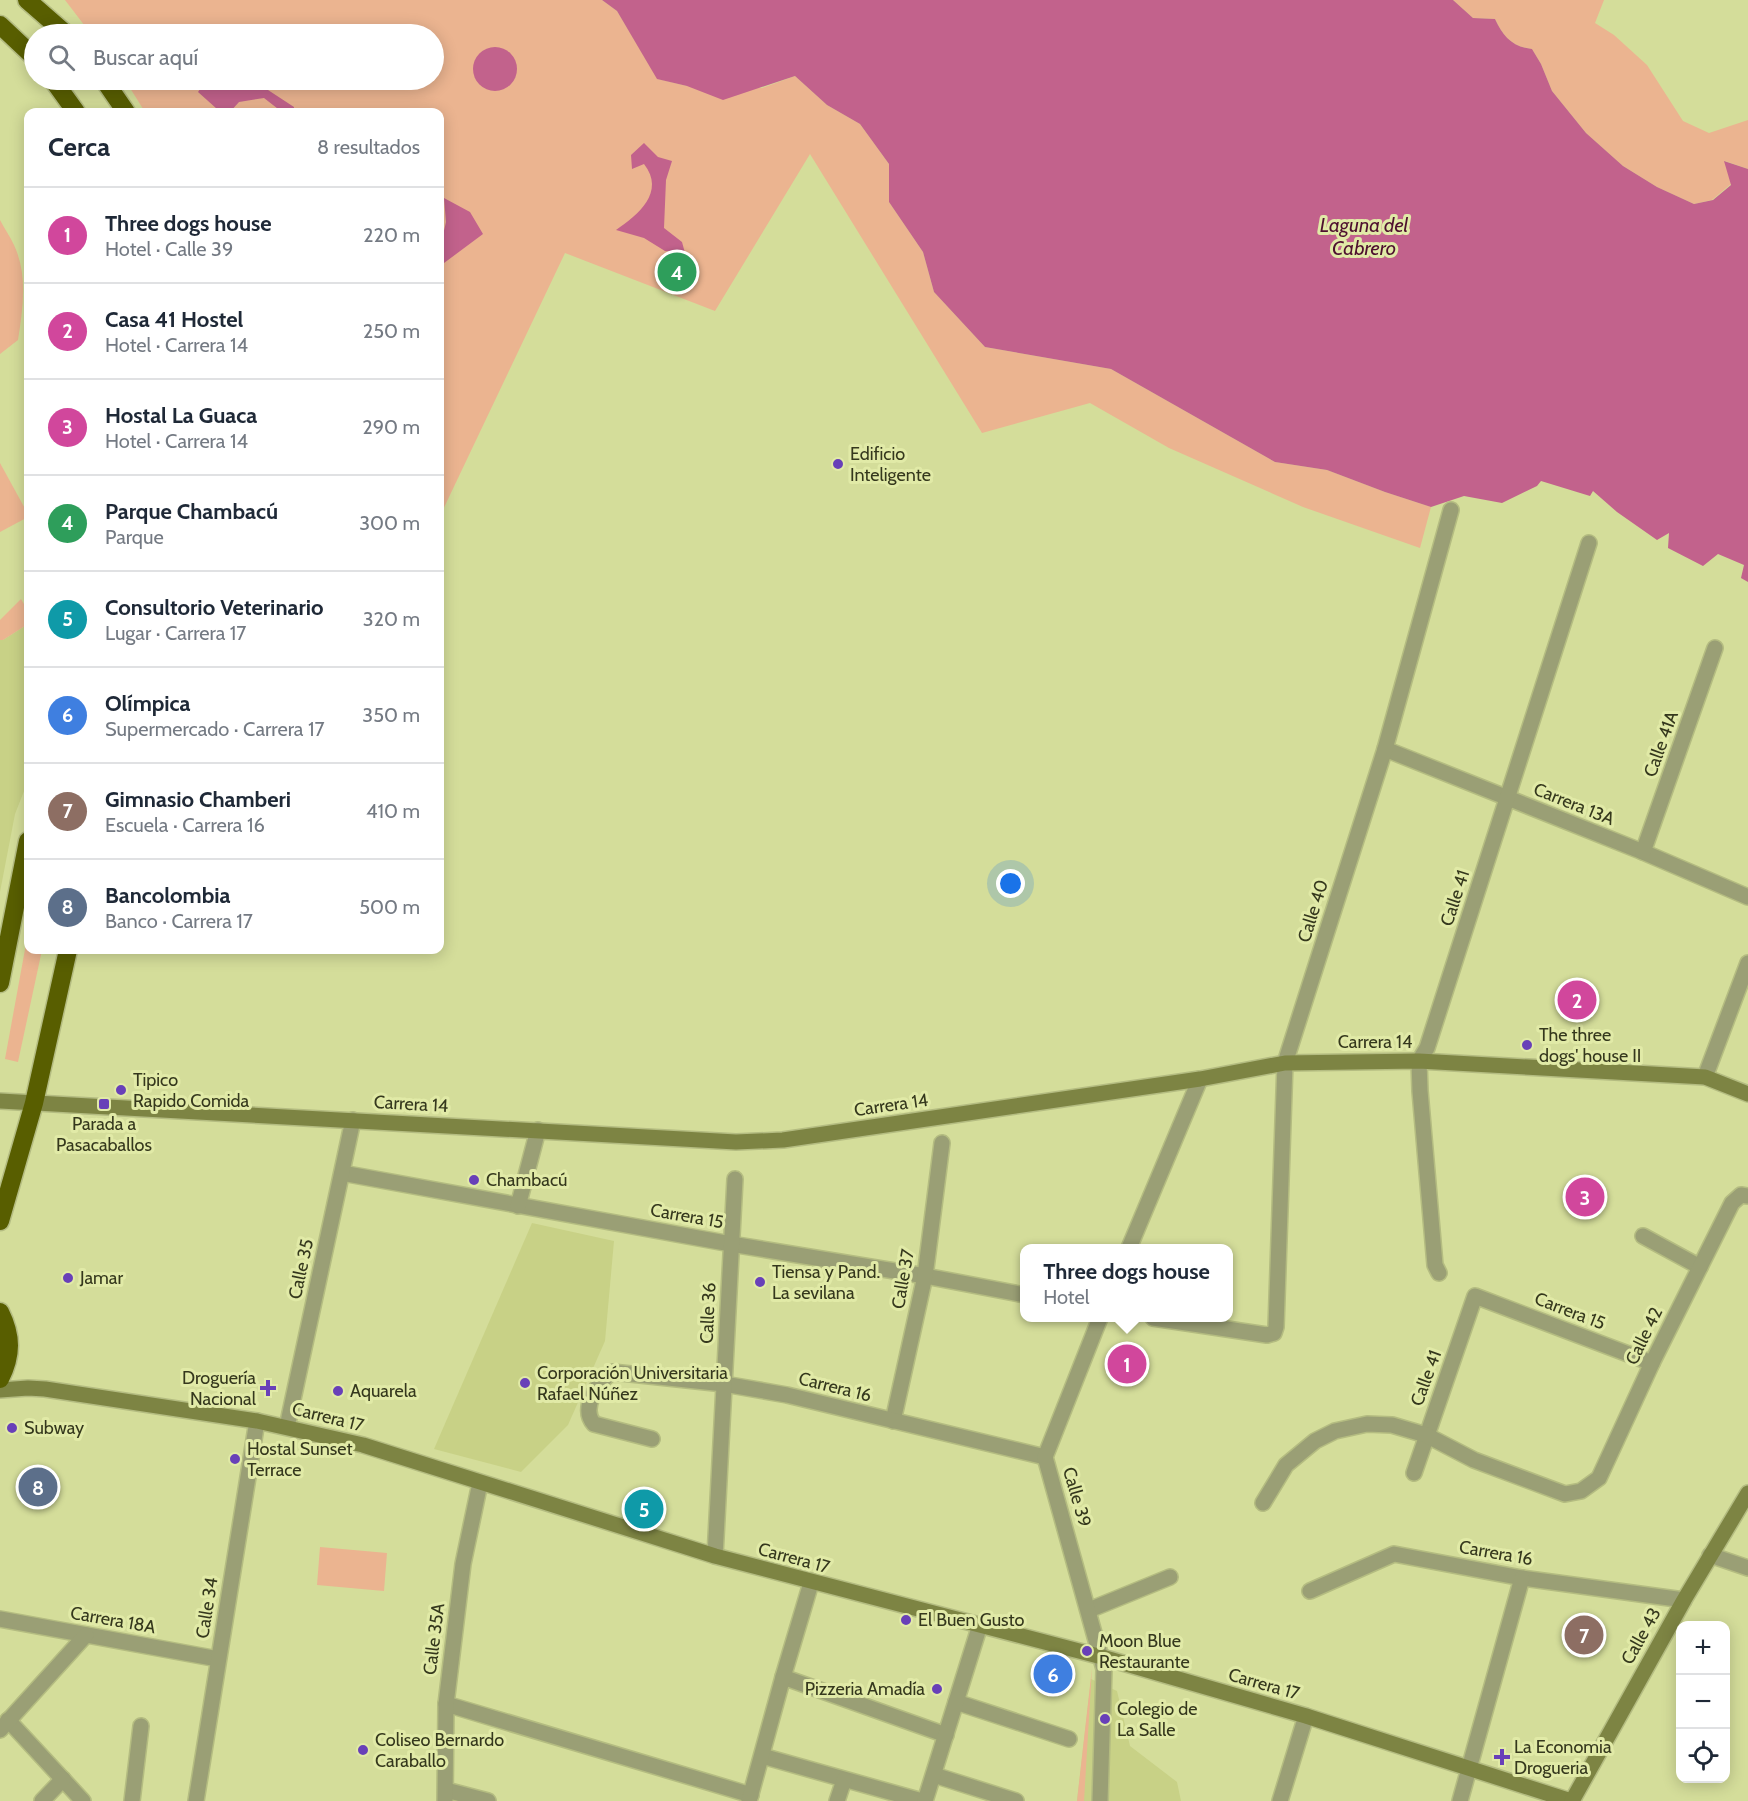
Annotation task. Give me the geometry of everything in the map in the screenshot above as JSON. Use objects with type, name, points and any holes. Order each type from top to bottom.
[{"type":"highway","points":[[27,0],[55,24]]},
{"type":"highway","points":[[0,25],[24,48]]},
{"type":"highway","points":[[60,90],[73,108]]},
{"type":"highway","points":[[111,90],[123,108]]},
{"type":"highway","points":[[0,983],[24,861]]},
{"type":"highway","points":[[0,1221],[34,1103],[67,954]]},
{"type":"highway","points":[[0,1311],[8,1328],[11,1346],[8,1363],[0,1379]]},
{"type":"main road","name":"Carrera 14","points":[[0,1101],[736,1142],[783,1140],[1200,1079],[1285,1063],[1419,1061],[1705,1077],[1748,1094]]},
{"type":"main road","name":"Carrera 17","points":[[0,1390],[45,1389],[257,1421],[363,1445],[715,1556],[811,1583],[1102,1657],[1306,1716],[1572,1801]]},
{"type":"main road","name":"Calle 43","points":[[1572,1801],[1684,1600],[1748,1493]]},
{"type":"street","name":"Calle 40","points":[[1185,1322],[1267,1335],[1274,1334],[1285,1063],[1385,749],[1451,510]]},
{"type":"street","name":"Calle 41","points":[[1439,1273],[1435,1265],[1419,1061],[1426,1048],[1508,799],[1589,543]]},
{"type":"street","name":"Calle 41A","points":[[1643,852],[1715,648]]},
{"type":"street","name":"Carrera 13A","points":[[1385,749],[1643,852],[1748,897]]},
{"type":"street","points":[[1705,1077],[1748,963]]},
{"type":"street","points":[[1131,1244],[1200,1079]]},
{"type":"street","name":"Calle 35","points":[[287,1426],[353,1120]]},
{"type":"street","points":[[518,1206],[538,1130]]},
{"type":"street","name":"Calle 37","points":[[893,1421],[925,1276],[942,1143]]},
{"type":"street","name":"Carrera 15","points":[[342,1173],[1020,1294]]},
{"type":"street","name":"Calle 36","points":[[715,1556],[735,1179]]},
{"type":"street","name":"Calle 42","points":[[1426,1435],[1474,1460],[1565,1494],[1581,1491],[1599,1478],[1652,1363],[1732,1203],[1744,1196]]},
{"type":"street","points":[[1643,1236],[1700,1267]]},
{"type":"street","name":"Calle 41","points":[[1414,1473],[1475,1296]]},
{"type":"street","name":"Carrera 15","points":[[1475,1296],[1652,1363]]},
{"type":"street","name":"Calle 39","points":[[1098,1322],[1045,1457],[1104,1669],[1100,1801]]},
{"type":"street","name":"Carrera 16","points":[[652,1439],[594,1424],[588,1410],[602,1379],[612,1372],[724,1384],[787,1395],[1045,1457]]},
{"type":"street","name":"Calle 34","points":[[195,1801],[257,1421]]},
{"type":"street","points":[[1263,1503],[1286,1465],[1315,1440],[1335,1431],[1367,1424],[1392,1425],[1426,1435]]},
{"type":"street","name":"Calle 35A","points":[[445,1796],[446,1704],[463,1564],[480,1483]]},
{"type":"street","name":"Carrera 16","points":[[1310,1591],[1394,1554],[1522,1578],[1684,1600]]},
{"type":"street","points":[[1710,1556],[1748,1568]]},
{"type":"street","points":[[1089,1610],[1170,1577]]},
{"type":"street","points":[[1460,1801],[1522,1578]]},
{"type":"street","points":[[446,1704],[750,1798],[811,1583]]},
{"type":"street","name":"Carrera 18A","points":[[0,1619],[218,1659]]},
{"type":"street","points":[[762,1756],[923,1801],[934,1775],[980,1625]]},
{"type":"street","points":[[83,1801],[63,1779],[4,1725],[86,1635]]},
{"type":"street","points":[[783,1677],[946,1735]]},
{"type":"street","points":[[956,1702],[1070,1738]]},
{"type":"street","points":[[1280,1801],[1306,1716]]},
{"type":"street","points":[[132,1801],[141,1726]]},
{"type":"street","points":[[934,1775],[1016,1801]]},
{"type":"street","points":[[42,1801],[63,1779]]},
{"type":"street","points":[[837,1801],[844,1780]]},
{"type":"street","points":[[445,1796],[488,1801]]},
{"type":"shaded area","points":[[65,0],[602,0],[617,11],[658,79],[687,86],[762,88],[795,76],[827,105],[860,124],[889,164],[889,202],[923,252],[934,292],[985,347],[1111,369],[1275,462],[1327,470],[1431,507],[1420,548],[1303,507],[1169,448],[1090,403],[982,433],[810,154],[715,311],[565,253],[444,508],[444,108],[142,108],[131,90],[444,90],[444,24],[83,24]]},
{"type":"shaded area","points":[[1453,0],[1604,0],[1595,23],[1614,35],[1647,65],[1683,121],[1709,133],[1748,120],[1748,169],[1725,161],[1731,184],[1712,200],[1694,204],[1657,187],[1623,166],[1586,133],[1552,91],[1532,49],[1519,46],[1509,40],[1495,19],[1473,18]]},
{"type":"shaded area","points":[[0,220],[18,256],[23,292],[18,340],[0,354]]},
{"type":"shaded area","points":[[0,463],[24,507],[24,519],[0,532]]},
{"type":"shaded area","points":[[21,599],[24,604],[24,627],[0,640],[0,620]]},
{"type":"shaded area","points":[[24,627],[24,791],[15,814],[0,892],[0,640]]},
{"type":"shaded area","points":[[24,954],[41,954],[18,1062],[5,1059]]},
{"type":"shaded area","name":"Corporación Universitaria Rafael Núñez","points":[[532,1223],[614,1241],[605,1341],[568,1425],[521,1472],[434,1449]]},
{"type":"shaded area","points":[[320,1547],[387,1553],[384,1591],[317,1585]]},
{"type":"shaded area","points":[[1092,1668],[1084,1801],[1077,1801]]},
{"type":"shaded area","name":"Colegio de La Salle","points":[[1091,1679],[1117,1691],[1130,1746],[1177,1782],[1181,1801],[1077,1801]]},
{"type":"water","name":"Laguna del Cabrero","points":[[602,0],[1453,0],[1473,18],[1495,19],[1509,40],[1519,46],[1532,49],[1552,91],[1586,133],[1623,166],[1657,187],[1694,204],[1713,200],[1731,185],[1724,161],[1748,169],[1748,582],[1741,578],[1744,565],[1718,554],[1703,566],[1668,548],[1669,533],[1657,540],[1617,512],[1593,491],[1590,496],[1541,481],[1537,486],[1502,503],[1464,496],[1431,507],[1327,470],[1275,462],[1111,369],[985,347],[934,292],[923,252],[889,202],[889,164],[860,124],[827,105],[795,76],[723,100],[687,86],[657,79],[617,11]]},
{"type":"water","points":[[495,47],[511,53],[517,69],[511,85],[495,91],[479,85],[473,69],[479,53]]},
{"type":"water","points":[[199,90],[268,90],[294,108],[277,108],[264,98],[239,102],[234,108],[216,108],[198,92]]},
{"type":"water","points":[[644,143],[658,157],[672,161],[666,180],[664,228],[682,242],[685,253],[665,251],[644,238],[616,230],[640,210],[651,193],[650,174],[644,164],[632,169],[631,155]]},
{"type":"water","points":[[444,198],[470,212],[483,234],[444,263],[444,231],[446,222]]},
{"type":"place","name":"Parque Chambacú","points":[[677,272]]},
{"type":"place","name":"Edificio Inteligente","points":[[838,464]]},
{"type":"place","name":"Casa 41 Hostel","points":[[1577,1000]]},
{"type":"place","name":"The three dogs' house II","points":[[1527,1045]]},
{"type":"place","name":"Tipico Rapido Comida","points":[[121,1090]]},
{"type":"place","name":"Parada a Pasacaballos","points":[[104,1104]]},
{"type":"place","name":"Chambacú","points":[[474,1180]]},
{"type":"place","name":"Hostal La Guaca","points":[[1585,1197]]},
{"type":"place","name":"Jamar","points":[[68,1278]]},
{"type":"place","name":"Tiensa y Pand. La sevilana","points":[[760,1282]]},
{"type":"place","name":"Three dogs house","points":[[1127,1364]]},
{"type":"place","name":"Corporación Universitaria Rafael Núñez","points":[[525,1383]]},
{"type":"place","name":"Droguería Nacional","points":[[268,1388]]},
{"type":"place","name":"Aquarela","points":[[338,1391]]},
{"type":"place","name":"Subway","points":[[12,1428]]},
{"type":"place","name":"Hostal Sunset Terrace","points":[[235,1459]]},
{"type":"place","name":"Bancolombia","points":[[38,1487]]},
{"type":"place","name":"Consultorio Veterinario","points":[[644,1509]]},
{"type":"place","name":"El Buen Gusto","points":[[906,1620]]},
{"type":"place","name":"Gimnasio Chamberi","points":[[1584,1635]]},
{"type":"place","name":"Moon Blue Restaurante","points":[[1087,1651]]},
{"type":"place","name":"Olímpica","points":[[1053,1674]]},
{"type":"place","name":"Pizzeria Amadía","points":[[937,1689]]},
{"type":"place","name":"Colegio de La Salle","points":[[1105,1719]]},
{"type":"place","name":"Coliseo Bernardo Caraballo","points":[[363,1750]]},
{"type":"place","name":"La Economia Drogueria","points":[[1502,1757]]}]
